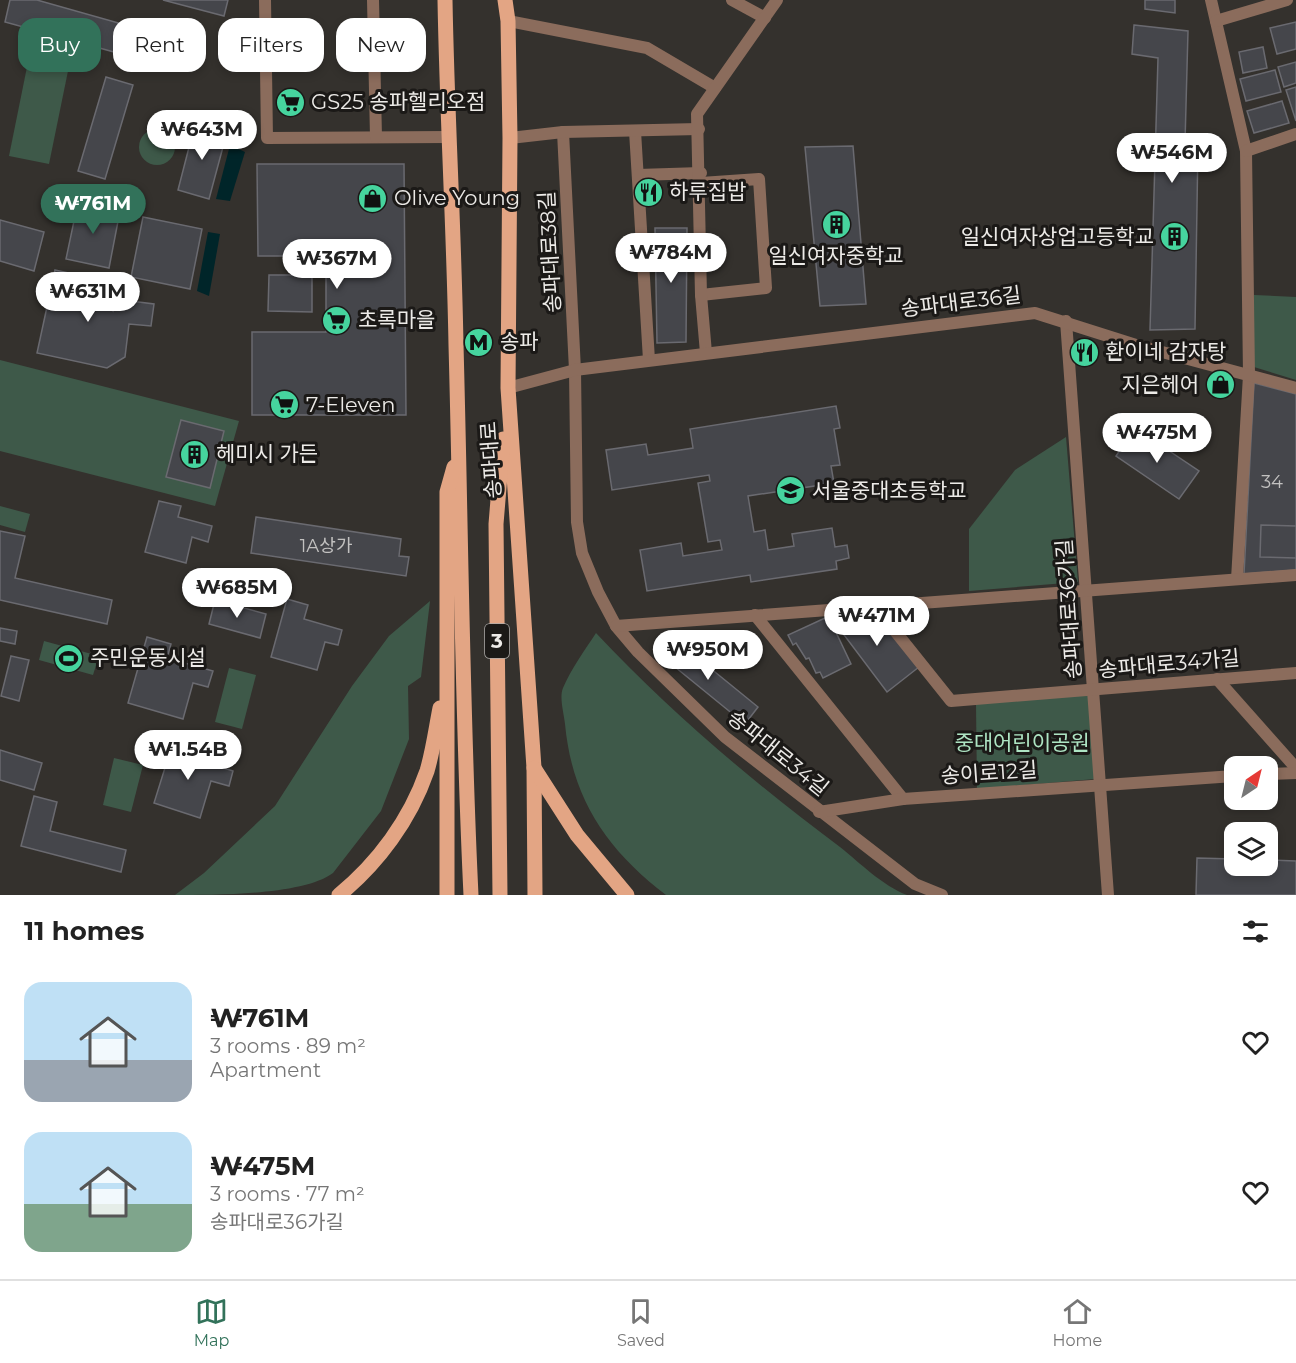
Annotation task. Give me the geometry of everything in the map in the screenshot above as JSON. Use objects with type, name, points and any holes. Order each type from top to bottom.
[{"type":"main road","name":"송파대로","points":[[445,0],[459,449]]},
{"type":"main road","name":"송파대로","points":[[505,0],[508,21],[510,138],[508,388],[534,768],[535,895]]},
{"type":"main road","name":"3","points":[[500,895],[496,524],[508,388]]},
{"type":"main road","points":[[447,895],[447,492],[459,449]]},
{"type":"main road","name":"3","points":[[459,449],[466,792],[471,895]]},
{"type":"main road","points":[[339,895],[384,850],[408,811],[427,771],[446,678]]},
{"type":"main road","points":[[534,768],[577,835],[627,895]]},
{"type":"street","points":[[265,0],[267,138],[449,137]]},
{"type":"street","points":[[373,0],[376,137]]},
{"type":"street","points":[[732,0],[765,18]]},
{"type":"street","points":[[706,353],[701,295],[701,178],[698,114],[777,0]]},
{"type":"street","points":[[1211,0],[1246,151],[1249,375],[1237,579]]},
{"type":"street","points":[[1216,21],[1287,0]]},
{"type":"street","points":[[508,21],[647,48],[715,88]]},
{"type":"street","points":[[510,138],[563,132],[699,129]]},
{"type":"street","points":[[636,131],[649,360]]},
{"type":"street","name":"송파대로38길","points":[[563,132],[575,370]]},
{"type":"street","points":[[1246,151],[1296,134]]},
{"type":"street","points":[[638,175],[759,179],[766,288],[701,295]]},
{"type":"street","name":"송파대로36길","points":[[508,388],[575,370],[1035,313],[1136,345],[1296,388]]},
{"type":"street","name":"송파대로36가길","points":[[1066,321],[1108,895]]},
{"type":"street","name":"송파대로34길","points":[[575,370],[577,522],[580,543],[594,582],[616,626],[677,693],[725,737],[915,884],[942,895]]},
{"type":"street","points":[[616,626],[1296,575]]},
{"type":"street","name":"송파대로34가길","points":[[875,606],[951,701],[1296,673]]},
{"type":"street","points":[[755,615],[903,799]]},
{"type":"street","points":[[1217,680],[1296,770]]},
{"type":"street","points":[[1278,773],[1296,770]]},
{"type":"street","name":"송이로12길","points":[[819,812],[903,799],[1224,777]]},
{"type":"green space","points":[[26,72],[68,72],[49,164],[9,156]]},
{"type":"green space","points":[[157,129],[170,134],[175,147],[170,160],[157,165],[144,160],[139,147],[144,134]]},
{"type":"green space","points":[[1254,295],[1296,297],[1296,380],[1254,367]]},
{"type":"green space","points":[[0,360],[239,421],[215,506],[0,451]]},
{"type":"green space","points":[[1066,437],[1078,582],[969,591],[969,529],[1015,470]]},
{"type":"green space","points":[[0,506],[30,514],[25,532],[0,525]]},
{"type":"green space","points":[[430,601],[421,677],[408,686],[409,739],[381,811],[333,873],[302,886],[282,890],[236,894],[175,895],[204,873],[275,806],[352,686],[389,636]]},
{"type":"green space","points":[[596,633],[653,691],[744,772],[872,874],[907,895],[666,895],[645,878],[626,860],[596,821],[575,776],[569,751],[561,696],[566,681]]},
{"type":"green space","name":"주민운동시설","points":[[44,641],[99,656],[93,675],[39,660]]},
{"type":"green space","points":[[229,668],[256,675],[242,729],[215,722]]},
{"type":"green space","name":"중대어린이공원","points":[[1089,695],[1095,779],[977,789],[976,704]]},
{"type":"green space","points":[[114,758],[143,765],[131,812],[103,805]]},
{"type":"water","points":[[230,145],[245,152],[230,201],[216,199]]},
{"type":"water","points":[[208,232],[220,234],[209,296],[197,291]]},
{"type":"building","points":[[10,0],[37,0],[101,18],[18,18],[18,26],[5,22]]},
{"type":"building","points":[[163,0],[228,0],[224,16]]},
{"type":"building","points":[[1145,0],[1175,0],[1175,13],[1145,9]]},
{"type":"building","points":[[101,18],[113,21],[113,52],[101,48]]},
{"type":"building","points":[[1296,22],[1296,49],[1277,54],[1270,28]]},
{"type":"building","name":"일신여자상업고등학교","points":[[1134,25],[1188,31],[1185,143],[1198,145],[1195,329],[1150,330],[1158,58],[1132,54]]},
{"type":"building","points":[[1263,47],[1267,68],[1243,73],[1239,52]]},
{"type":"building","points":[[1296,62],[1296,83],[1284,87],[1278,67]]},
{"type":"building","points":[[1275,70],[1281,92],[1246,101],[1240,79]]},
{"type":"building","points":[[106,77],[133,85],[105,179],[78,171]]},
{"type":"building","points":[[1296,87],[1296,121],[1286,90]]},
{"type":"building","points":[[1282,101],[1289,123],[1254,133],[1247,111]]},
{"type":"building","points":[[195,124],[227,132],[209,199],[178,190]]},
{"type":"building","name":"일신여자중학교","points":[[853,146],[866,304],[820,306],[805,147]]},
{"type":"building","points":[[257,164],[404,164],[406,415],[252,415],[252,332],[326,332],[326,256],[258,256]]},
{"type":"building","points":[[78,202],[120,211],[109,268],[66,259]]},
{"type":"building","points":[[143,217],[202,229],[190,289],[131,277]]},
{"type":"building","points":[[0,220],[44,232],[34,271],[0,261]]},
{"type":"building","points":[[655,228],[687,228],[686,342],[657,343]]},
{"type":"building","points":[[55,270],[78,275],[74,294],[84,293],[83,280],[105,285],[102,300],[113,311],[115,299],[154,304],[151,326],[129,324],[125,357],[107,368],[37,353]]},
{"type":"building","points":[[269,275],[312,275],[312,312],[268,311]]},
{"type":"building","points":[[1254,383],[1296,394],[1296,570],[1244,574]]},
{"type":"building","points":[[836,406],[840,428],[834,429],[840,465],[831,466],[834,483],[748,496],[754,532],[765,530],[768,550],[794,546],[792,534],[832,528],[835,547],[847,545],[849,558],[836,561],[837,569],[751,582],[750,575],[647,591],[640,550],[681,543],[683,556],[722,550],[720,540],[708,542],[698,483],[710,481],[709,475],[612,490],[606,450],[646,444],[648,455],[693,448],[690,429]]},
{"type":"building","name":"헤미시 가든","points":[[181,420],[224,431],[210,488],[166,477]]},
{"type":"building","points":[[1135,428],[1199,471],[1179,499],[1116,456]]},
{"type":"building","points":[[159,501],[181,506],[178,517],[212,526],[208,542],[192,537],[186,563],[145,552]]},
{"type":"building","points":[[256,517],[401,539],[399,556],[409,557],[406,576],[251,553]]},
{"type":"building","points":[[1261,525],[1296,526],[1296,558],[1260,557]]},
{"type":"building","points":[[0,531],[25,536],[15,578],[112,600],[107,624],[0,600]]},
{"type":"building","points":[[287,599],[308,605],[304,619],[342,630],[338,645],[325,642],[317,670],[271,657]]},
{"type":"building","points":[[215,600],[266,614],[260,638],[209,624]]},
{"type":"building","points":[[875,612],[919,667],[887,692],[829,615]]},
{"type":"building","points":[[825,618],[830,627],[833,626],[851,664],[823,678],[820,672],[816,673],[809,658],[806,659],[796,643],[793,645],[788,635]]},
{"type":"building","points":[[0,628],[17,631],[15,644],[0,641]]},
{"type":"building","points":[[147,637],[171,644],[167,658],[213,671],[208,687],[193,683],[183,719],[128,703]]},
{"type":"building","points":[[672,637],[758,707],[745,724],[659,654]]},
{"type":"building","points":[[11,656],[29,660],[19,701],[1,696]]},
{"type":"building","points":[[173,742],[195,749],[193,758],[233,771],[229,786],[211,781],[200,818],[154,803]]},
{"type":"building","points":[[0,750],[42,763],[34,790],[0,780]]},
{"type":"building","points":[[34,796],[57,802],[50,831],[126,850],[121,872],[21,846]]},
{"type":"building","points":[[1197,858],[1224,859],[1224,876],[1278,876],[1278,860],[1296,861],[1296,895],[1196,895]]},
{"type":"place","name":"GS25 송파헬리오점","points":[[290,102]]},
{"type":"place","name":"하루집밥","points":[[648,192]]},
{"type":"place","name":"Olive Young","points":[[373,198]]},
{"type":"place","name":"일신여자중학교","points":[[836,225]]},
{"type":"place","name":"일신여자상업고등학교","points":[[1175,237]]},
{"type":"place","name":"초록마을","points":[[337,320]]},
{"type":"place","name":"송파","points":[[479,342]]},
{"type":"place","name":"환이네 감자탕","points":[[1084,352]]},
{"type":"place","name":"지은헤어","points":[[1220,385]]},
{"type":"place","name":"7-Eleven","points":[[285,405]]},
{"type":"place","name":"헤미시 가든","points":[[195,454]]},
{"type":"place","name":"서울중대초등학교","points":[[791,491]]},
{"type":"place","name":"주민운동시설","points":[[69,658]]}]
